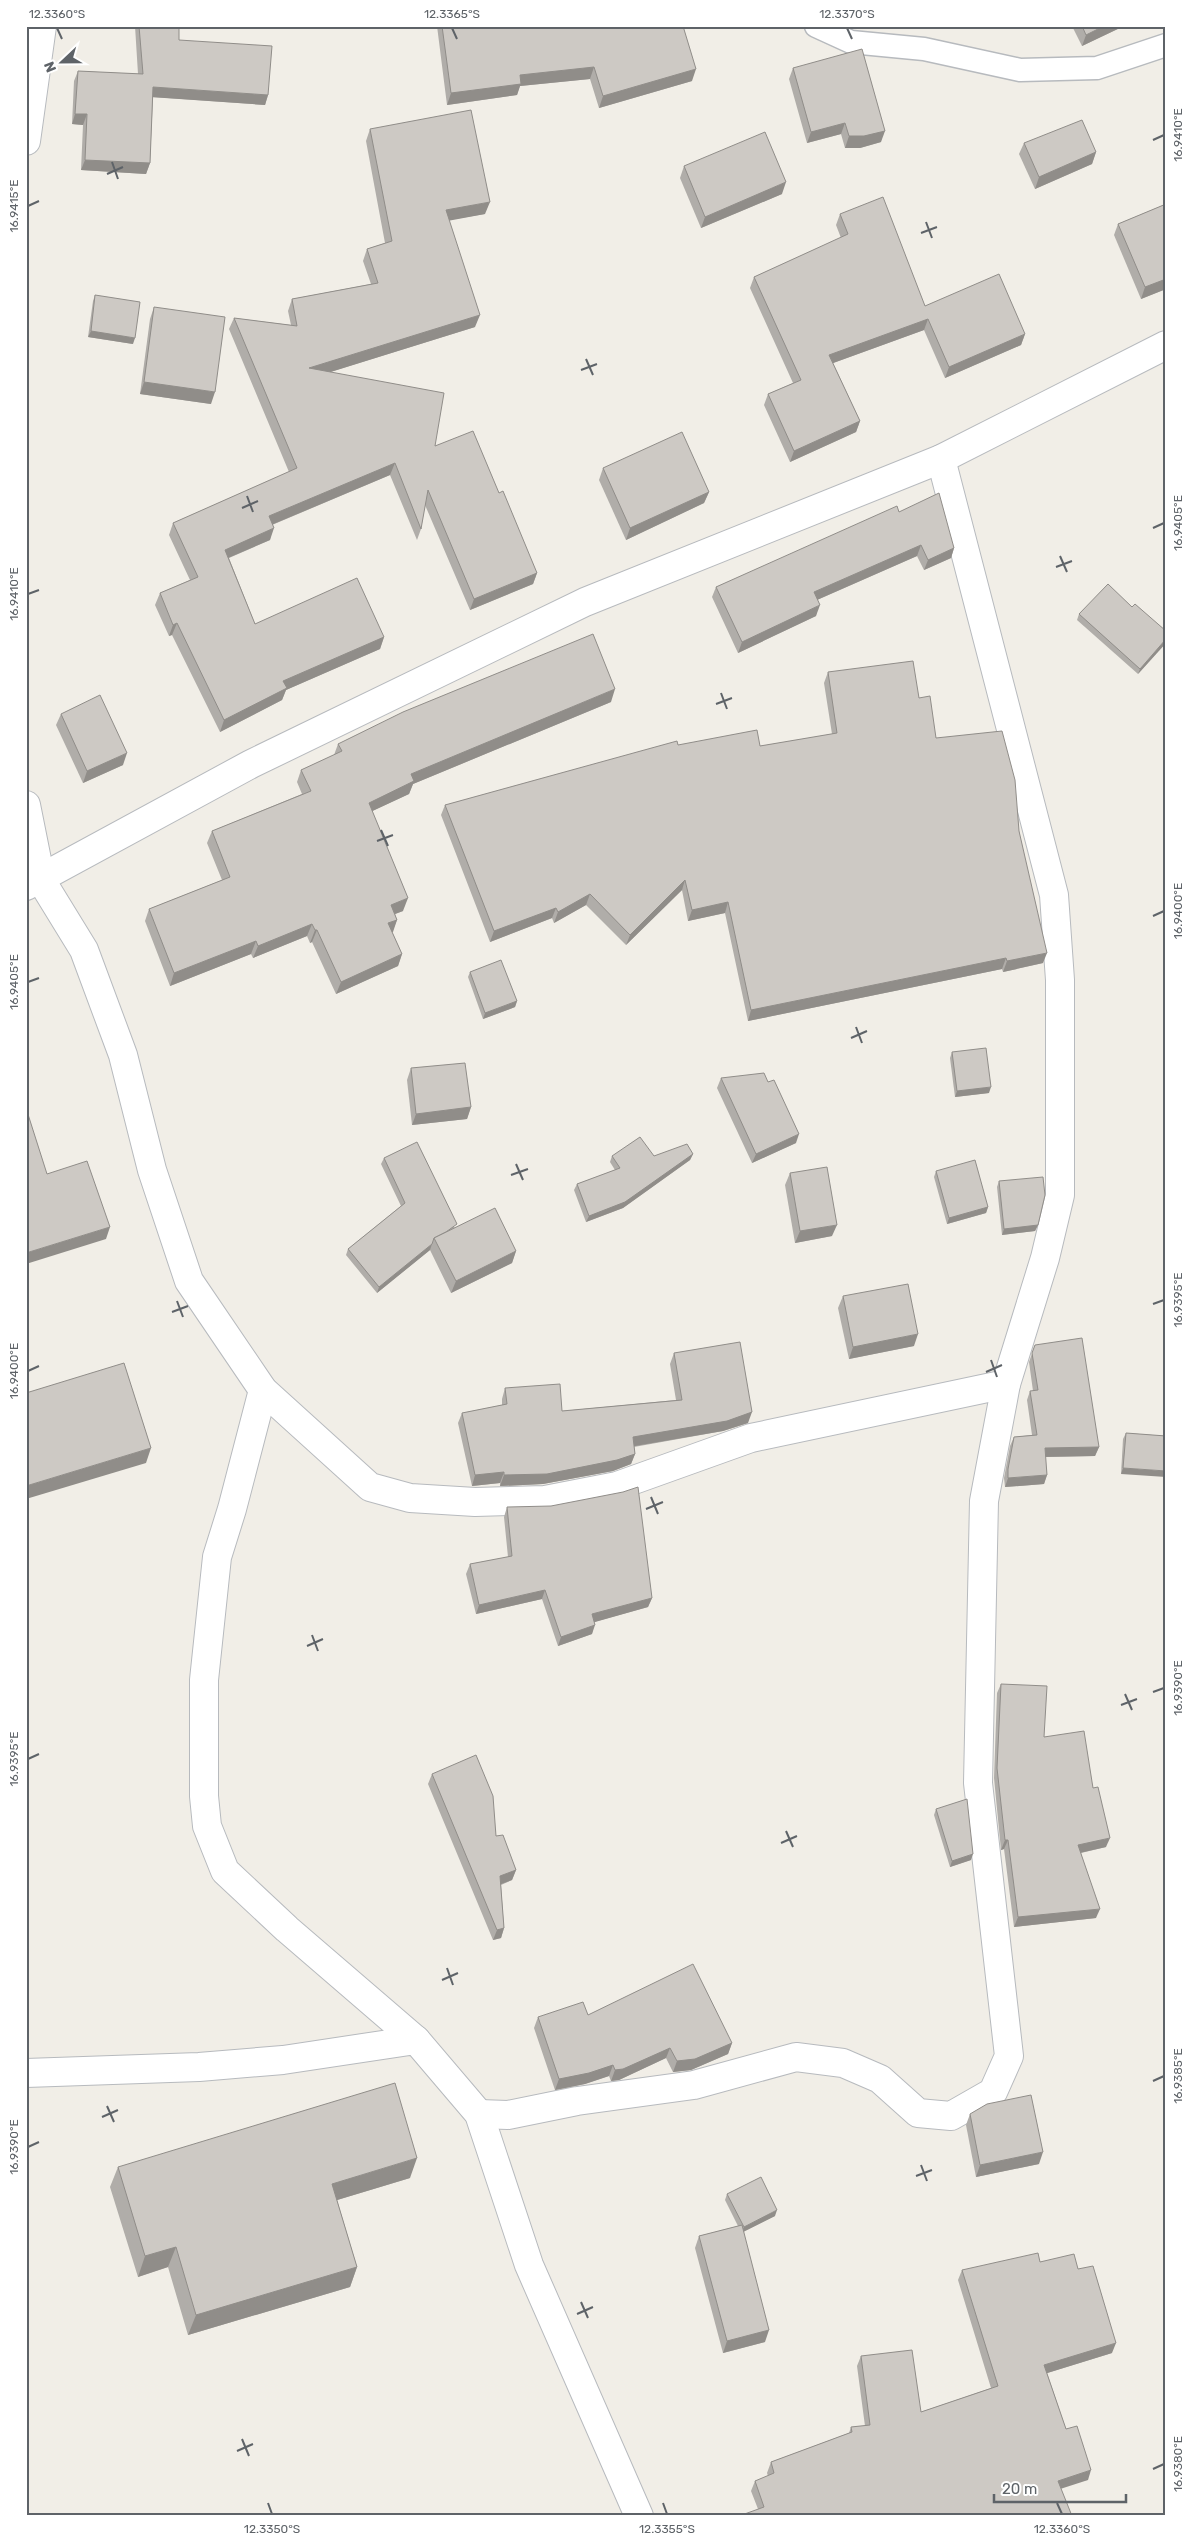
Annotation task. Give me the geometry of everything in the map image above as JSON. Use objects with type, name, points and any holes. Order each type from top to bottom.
[{"type":"street","points":[[26,141],[42,26]]},
{"type":"street","points":[[34,883],[251,764],[585,602],[941,459],[1166,345]]},
{"type":"street","points":[[478,2114],[508,2114],[577,2101],[694,2085],[796,2056],[843,2063],[880,2079],[918,2113],[951,2116],[993,2092],[1009,2056],[978,1773],[984,1502],[1006,1384],[1046,1258],[1060,1195],[1060,980],[1054,895],[941,459]]},
{"type":"street","points":[[26,804],[34,883],[84,950],[123,1055],[152,1170],[189,1282],[263,1390],[370,1487],[410,1498],[475,1502],[545,1500],[617,1486],[751,1438],[854,1414],[1006,1384]]},
{"type":"street","points":[[263,1390],[232,1509],[217,1557],[204,1680],[204,1796],[207,1826],[225,1871],[287,1929],[416,2040],[478,2114],[529,2265],[639,2516]]},
{"type":"street","points":[[26,2073],[199,2067],[283,2060],[416,2040]]},
{"type":"lane","points":[[816,26],[851,42],[924,49],[1020,70],[1097,68],[1166,45]]},
{"type":"building","points":[[139,26],[179,26],[179,40],[272,46],[268,95],[153,87],[150,163],[85,160],[87,114],[75,114],[78,71],[143,74]]},
{"type":"building","points":[[442,26],[683,26],[696,69],[603,96],[594,67],[520,75],[521,84],[451,93]]},
{"type":"building","points":[[1082,26],[1104,26],[1086,35]]},
{"type":"building","points":[[862,49],[885,131],[864,136],[849,136],[845,123],[811,132],[793,68]]},
{"type":"building","points":[[471,110],[490,202],[446,210],[480,315],[309,368],[444,393],[435,446],[473,431],[499,493],[503,491],[537,573],[474,599],[428,490],[421,529],[395,463],[269,516],[274,528],[225,550],[255,624],[357,578],[384,637],[283,681],[287,688],[224,720],[177,623],[173,625],[160,593],[198,577],[173,523],[297,468],[234,318],[297,326],[292,299],[378,283],[367,249],[392,241],[370,129]]},
{"type":"building","points":[[1082,120],[1096,152],[1039,177],[1024,143]]},
{"type":"building","points":[[765,132],[786,182],[705,217],[684,166]]},
{"type":"building","points":[[883,197],[925,306],[999,274],[1025,334],[949,367],[928,319],[829,355],[860,421],[794,451],[768,394],[801,380],[754,277],[848,234],[840,214]]},
{"type":"building","points":[[1166,204],[1166,279],[1145,287],[1118,224]]},
{"type":"building","points":[[95,295],[140,302],[135,338],[91,331]]},
{"type":"building","points":[[154,307],[225,317],[215,392],[144,382]]},
{"type":"building","points":[[682,432],[709,492],[630,528],[603,468]]},
{"type":"building","points":[[939,493],[954,548],[928,560],[921,545],[814,592],[820,605],[742,642],[716,587],[897,506],[899,512]]},
{"type":"building","points":[[1108,584],[1132,607],[1135,604],[1166,631],[1166,639],[1140,669],[1079,614]]},
{"type":"building","points":[[593,634],[615,689],[411,774],[414,781],[369,803],[408,898],[391,905],[397,920],[388,923],[402,954],[341,982],[317,930],[315,930],[312,924],[258,946],[256,941],[174,973],[149,909],[230,877],[212,831],[311,791],[301,770],[342,751],[338,744],[403,712]]},
{"type":"building","points":[[913,661],[919,698],[930,696],[936,738],[1002,731],[1015,780],[1019,831],[1047,953],[1007,961],[1006,958],[751,1010],[728,902],[692,910],[685,880],[630,935],[590,894],[558,912],[556,908],[494,931],[445,805],[677,741],[678,745],[757,730],[760,746],[837,733],[828,672]]},
{"type":"building","points":[[100,695],[127,753],[87,771],[61,714]]},
{"type":"building","points":[[501,960],[517,1001],[485,1013],[470,972]]},
{"type":"building","points":[[986,1048],[991,1087],[957,1091],[952,1052]]},
{"type":"building","points":[[465,1063],[471,1107],[416,1114],[411,1068]]},
{"type":"building","points":[[764,1073],[768,1082],[774,1080],[799,1134],[756,1154],[721,1078]]},
{"type":"building","points":[[26,1108],[47,1174],[87,1161],[110,1227],[26,1253]]},
{"type":"building","points":[[640,1137],[654,1156],[687,1144],[693,1154],[625,1202],[589,1216],[577,1184],[620,1168],[612,1156]]},
{"type":"building","points":[[417,1142],[457,1224],[434,1238],[432,1244],[379,1287],[348,1249],[405,1203],[384,1158]]},
{"type":"building","points":[[975,1160],[988,1207],[949,1218],[936,1171]]},
{"type":"building","points":[[827,1167],[837,1225],[800,1231],[790,1173]]},
{"type":"building","points":[[1043,1177],[1045,1195],[1038,1225],[1004,1229],[999,1181]]},
{"type":"building","points":[[495,1208],[516,1251],[456,1281],[434,1238]]},
{"type":"building","points":[[908,1284],[918,1334],[853,1347],[843,1296]]},
{"type":"building","points":[[1082,1338],[1099,1447],[1045,1448],[1047,1475],[1008,1478],[1014,1437],[1037,1435],[1030,1391],[1038,1390],[1032,1353],[1035,1345]]},
{"type":"building","points":[[740,1342],[752,1412],[727,1421],[633,1437],[635,1454],[617,1460],[547,1474],[504,1475],[504,1472],[475,1475],[462,1413],[507,1404],[505,1388],[560,1384],[562,1411],[682,1400],[674,1353]]},
{"type":"building","points":[[124,1363],[151,1448],[26,1486],[26,1393]]},
{"type":"building","points":[[1126,1433],[1166,1436],[1166,1471],[1123,1468]]},
{"type":"building","points":[[638,1487],[652,1598],[592,1614],[595,1625],[561,1637],[545,1590],[479,1605],[470,1564],[512,1556],[507,1507],[551,1506],[623,1492]]},
{"type":"building","points":[[1001,1684],[1047,1686],[1044,1737],[1084,1731],[1093,1788],[1098,1787],[1110,1838],[1078,1845],[1100,1909],[1018,1917],[1008,1840],[1005,1840],[997,1768]]},
{"type":"building","points":[[476,1755],[493,1796],[496,1836],[503,1835],[516,1870],[500,1876],[504,1928],[497,1930],[432,1774]]},
{"type":"building","points":[[967,1799],[973,1854],[952,1861],[936,1809]]},
{"type":"building","points":[[693,1964],[732,2043],[695,2059],[677,2061],[670,2048],[623,2069],[615,2070],[613,2065],[589,2073],[559,2079],[538,2017],[583,2002],[588,2015]]},
{"type":"building","points":[[395,2083],[417,2158],[332,2184],[357,2267],[196,2315],[176,2247],[145,2256],[118,2167]]},
{"type":"building","points":[[1031,2095],[1043,2152],[980,2165],[970,2114],[987,2104]]},
{"type":"building","points":[[761,2177],[777,2210],[744,2227],[727,2194]]},
{"type":"building","points":[[742,2225],[769,2330],[727,2341],[699,2236]]},
{"type":"building","points":[[1038,2253],[1040,2262],[1074,2254],[1078,2269],[1093,2266],[1116,2343],[1044,2365],[1066,2429],[1077,2426],[1091,2470],[1058,2481],[1072,2516],[739,2516],[764,2507],[755,2481],[774,2473],[771,2462],[852,2432],[851,2427],[870,2425],[861,2356],[912,2350],[921,2412],[998,2386],[962,2270]]}]
